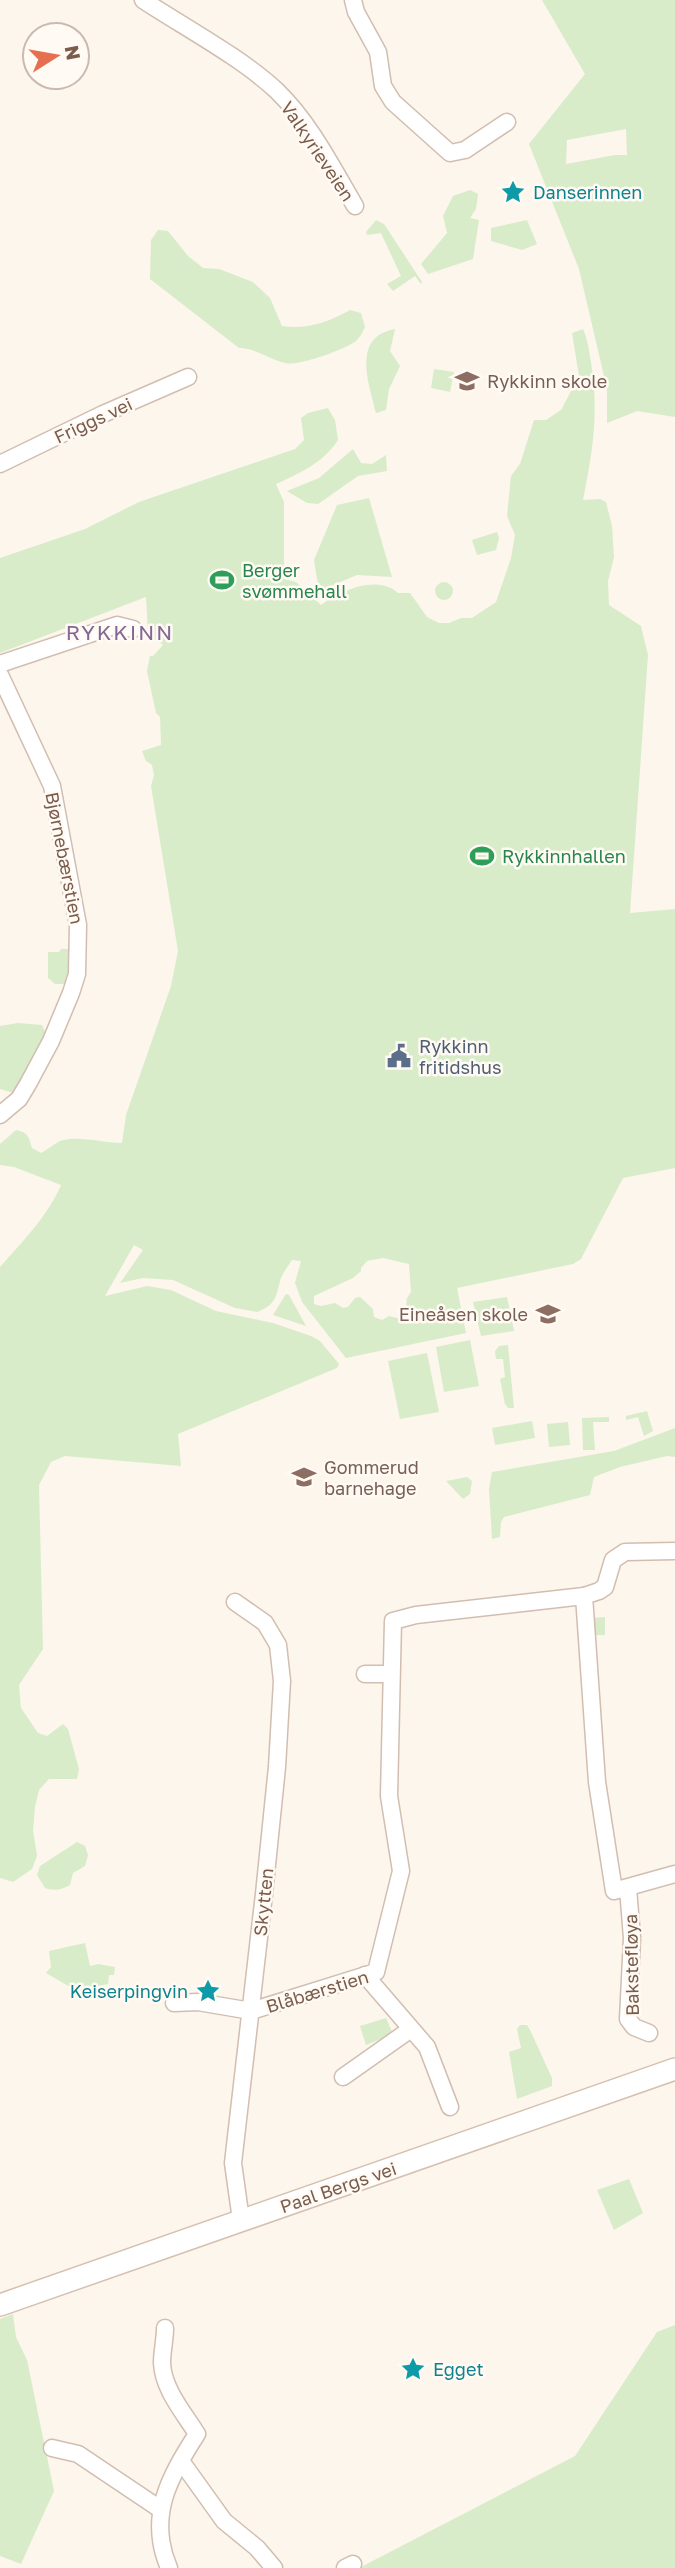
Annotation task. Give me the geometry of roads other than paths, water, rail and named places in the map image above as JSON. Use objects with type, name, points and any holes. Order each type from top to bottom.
[{"type":"street","name":"Valkyrieveien","points":[[143,0],[230,56],[275,89],[292,107],[355,206]]},
{"type":"street","points":[[353,0],[356,12],[379,52],[383,86],[393,102],[450,153],[465,150],[508,122]]},
{"type":"street","name":"Friggs vei","points":[[0,464],[103,414],[188,377]]},
{"type":"street","points":[[0,664],[117,625],[132,629]]},
{"type":"street","name":"Bjørnebærstien","points":[[0,675],[51,786],[79,934],[77,974],[51,1041],[19,1099],[0,1115]]},
{"type":"street","points":[[0,1096],[19,1099]]},
{"type":"street","points":[[450,2107],[427,2047],[371,1974],[401,1871],[389,1796],[393,1621],[416,1615],[584,1596],[605,1587],[613,1560],[625,1552],[675,1550]]},
{"type":"street","points":[[584,1596],[597,1782],[621,1889],[675,1874]]},
{"type":"street","name":"Skytten","points":[[235,1602],[265,1623],[278,1645],[282,1681],[277,1767],[233,2163],[241,2220]]},
{"type":"street","points":[[365,1674],[391,1674]]},
{"type":"street","name":"Bakstefløya","points":[[621,1889],[632,1938],[628,2019],[634,2026],[649,2033]]},
{"type":"street","name":"Blåbærstien","points":[[174,2003],[198,2002],[251,2011],[371,1974]]},
{"type":"street","points":[[343,2077],[411,2028]]},
{"type":"street","name":"Paal Bergs vei","points":[[0,2305],[675,2069]]},
{"type":"street","points":[[165,2329],[162,2365],[167,2383],[197,2434],[169,2484],[160,2509],[162,2542],[169,2568]]},
{"type":"street","points":[[51,2448],[78,2454],[160,2509]]},
{"type":"street","points":[[181,2461],[224,2521],[257,2548],[274,2568]]},
{"type":"place","name":"Danserinnen","points":[[513,192]]},
{"type":"place","name":"Rykkinn skole","points":[[467,381]]},
{"type":"place","name":"Berger svømmehall","points":[[222,580]]},
{"type":"place","name":"Rykkinnhallen","points":[[482,856]]},
{"type":"place","name":"Rykkinn fritidshus","points":[[399,1056]]},
{"type":"place","name":"Eineåsen skole","points":[[548,1314]]},
{"type":"place","name":"Gommerud barnehage","points":[[304,1477]]},
{"type":"place","name":"Keiserpingvin","points":[[208,1991]]},
{"type":"place","name":"Egget","points":[[413,2369]]},
{"type":"district","name":"RYKKINN","points":[[120,632]]}]
